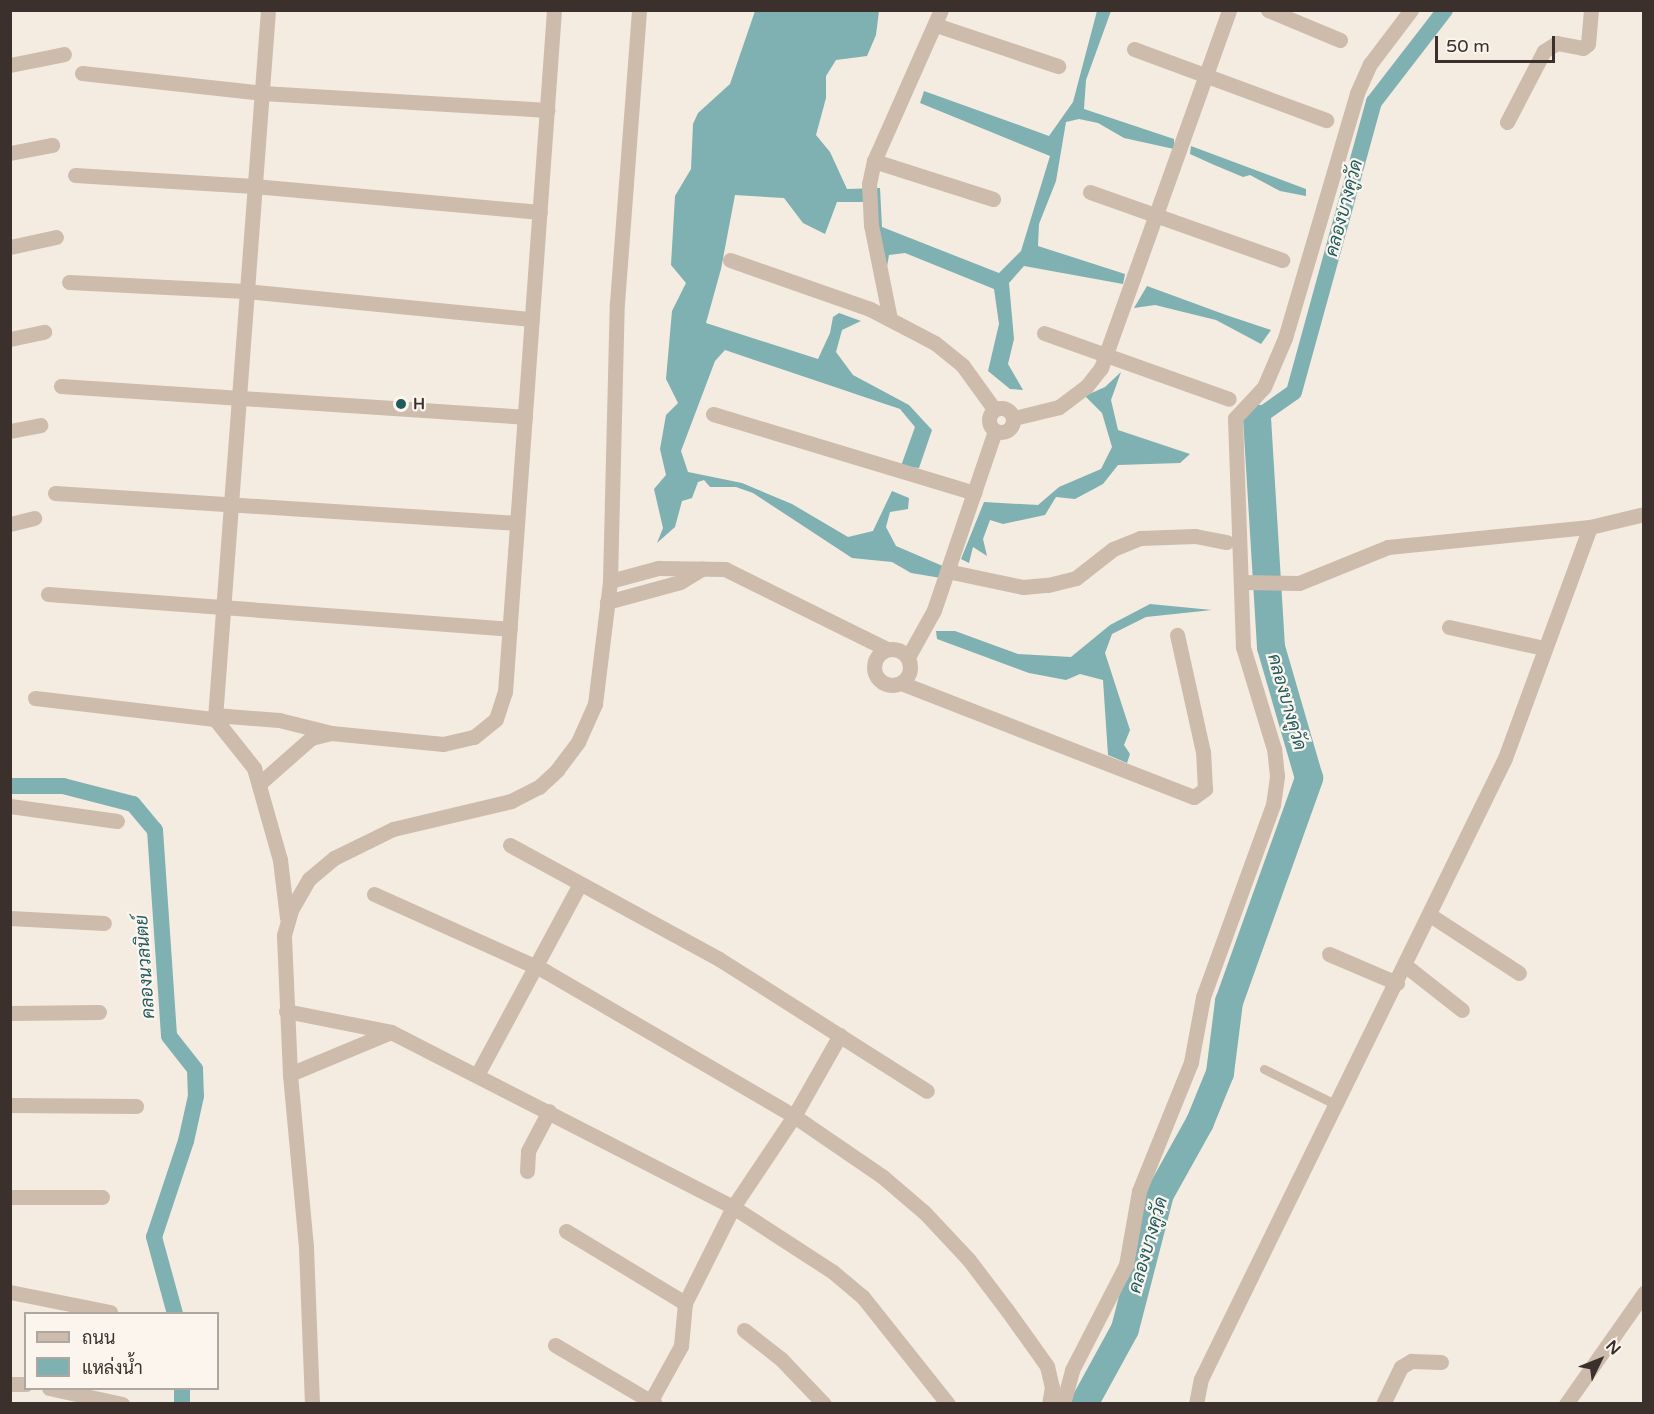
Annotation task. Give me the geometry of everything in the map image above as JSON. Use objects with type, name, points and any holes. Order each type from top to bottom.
[{"type":"street","points":[[268,10],[245,291],[215,717],[254,768],[280,860],[287,922]]},
{"type":"street","points":[[35,698],[215,717],[253,716],[331,732],[443,744],[474,737],[496,719],[505,692],[554,10]]},
{"type":"street","points":[[312,1404],[306,1247],[290,1074],[284,934],[287,922],[309,879],[334,858],[393,829],[511,801],[539,787],[557,770],[578,742],[595,704],[610,581],[617,303],[639,10]]},
{"type":"street","points":[[1014,418],[1059,407],[1086,387],[1101,368],[1229,10]]},
{"type":"street","points":[[1268,10],[1340,40]]},
{"type":"street","points":[[1063,1404],[1072,1370],[1126,1265],[1138,1191],[1191,1062],[1203,997],[1273,805],[1277,776],[1275,749],[1243,647],[1249,582],[1235,418],[1264,387],[1285,338],[1357,93],[1370,64],[1411,10]]},
{"type":"street","points":[[1507,122],[1544,51],[1557,43],[1583,48],[1588,44],[1591,10]]},
{"type":"street","points":[[890,319],[871,225],[869,184],[874,161],[938,18],[1058,66]]},
{"type":"street","points":[[1134,50],[1326,120]]},
{"type":"street","points":[[10,65],[64,54]]},
{"type":"street","points":[[82,73],[262,93],[547,110]]},
{"type":"street","points":[[10,153],[52,145]]},
{"type":"street","points":[[874,161],[993,199]]},
{"type":"street","points":[[75,175],[254,186],[540,212]]},
{"type":"street","points":[[1090,192],[1282,260]]},
{"type":"street","points":[[10,247],[56,237]]},
{"type":"street","points":[[730,260],[890,319],[935,343],[956,360],[994,409]]},
{"type":"street","points":[[69,282],[245,291],[532,319]]},
{"type":"street","points":[[10,339],[44,332]]},
{"type":"street","points":[[1044,333],[1106,353],[1229,399]]},
{"type":"street","points":[[61,386],[525,417]]},
{"type":"street","points":[[994,409],[1008,409],[1014,418]]},
{"type":"street","points":[[994,409],[989,422],[995,431]]},
{"type":"street","points":[[712,414],[974,493]]},
{"type":"street","points":[[995,431],[1011,428],[1014,418]]},
{"type":"street","points":[[10,430],[40,425]]},
{"type":"street","points":[[901,683],[909,675],[908,657],[934,610],[958,575],[974,493],[995,431]]},
{"type":"street","points":[[55,493],[231,502],[518,523]]},
{"type":"street","points":[[1249,582],[1299,583],[1388,547],[1590,527],[1644,514]]},
{"type":"street","points":[[10,524],[34,518]]},
{"type":"street","points":[[1196,1404],[1202,1379],[1406,966],[1505,759],[1590,527]]},
{"type":"street","points":[[958,575],[1023,587],[1048,585],[1076,578],[1113,549],[1140,538],[1195,536],[1226,542]]},
{"type":"street","points":[[610,581],[657,568],[724,569],[887,649],[899,650],[908,657]]},
{"type":"street","points":[[607,602],[680,582],[702,569]]},
{"type":"street","points":[[48,594],[222,604],[510,629]]},
{"type":"street","points":[[1449,627],[1544,648]]},
{"type":"street","points":[[887,649],[877,656],[875,674],[889,685],[901,683],[1194,797],[1205,789],[1203,752],[1177,635]]},
{"type":"street","points":[[259,784],[311,738],[331,732]]},
{"type":"street","points":[[10,806],[117,821]]},
{"type":"street","points":[[510,845],[719,959],[927,1091]]},
{"type":"street","points":[[477,1075],[538,967],[580,884]]},
{"type":"street","points":[[375,894],[538,967],[794,1116],[883,1177],[925,1213],[969,1260],[1047,1366],[1052,1387],[1049,1404]]},
{"type":"street","points":[[1430,915],[1519,973]]},
{"type":"street","points":[[10,918],[104,923]]},
{"type":"street","points":[[1329,954],[1397,983]]},
{"type":"street","points":[[1406,966],[1462,1010]]},
{"type":"street","points":[[286,1011],[391,1032],[549,1111],[733,1208],[833,1272],[862,1296],[948,1404]]},
{"type":"street","points":[[10,1013],[99,1012]]},
{"type":"street","points":[[290,1074],[391,1032]]},
{"type":"street","points":[[555,1345],[652,1403],[681,1346],[685,1303],[733,1208],[794,1116],[840,1035]]},
{"type":"street","points":[[10,1105],[136,1106]]},
{"type":"street","points":[[527,1171],[528,1150],[549,1111]]},
{"type":"street","points":[[10,1197],[102,1197]]},
{"type":"street","points":[[566,1231],[685,1303]]},
{"type":"street","points":[[10,1292],[110,1312]]},
{"type":"street","points":[[1566,1404],[1644,1293]]},
{"type":"street","points":[[744,1330],[781,1359],[824,1404]]},
{"type":"street","points":[[1383,1404],[1401,1367],[1411,1360],[1441,1362]]},
{"type":"street","points":[[54,1390],[122,1404]]},
{"type":"lane","points":[[1264,1069],[1337,1105]]},
{"type":"water","points":[[755,11],[879,11],[876,35],[867,56],[836,60],[826,76],[826,98],[816,135],[830,152],[847,189],[880,188],[882,227],[999,273],[1021,251],[1050,156],[920,103],[924,91],[1049,136],[1073,102],[1097,11],[1111,11],[1086,80],[1084,109],[1174,139],[1174,149],[1124,138],[1098,123],[1079,119],[1066,122],[1056,181],[1039,224],[1038,246],[1125,274],[1123,284],[1024,266],[1009,283],[1014,339],[1008,364],[1023,390],[1010,389],[988,371],[999,324],[994,289],[905,253],[889,255],[884,284],[863,202],[837,202],[825,234],[803,223],[784,198],[735,195],[721,269],[706,323],[818,359],[830,333],[833,317],[839,313],[861,321],[842,330],[836,352],[853,375],[909,405],[932,430],[919,468],[901,466],[915,427],[900,409],[725,350],[715,361],[681,451],[688,472],[742,483],[792,504],[848,537],[873,531],[892,491],[909,498],[908,509],[890,512],[886,527],[896,546],[945,567],[941,578],[911,573],[892,562],[852,558],[753,493],[736,487],[710,487],[704,480],[698,482],[692,498],[682,501],[675,527],[657,543],[663,528],[654,489],[666,475],[660,449],[666,415],[678,403],[666,379],[672,311],[686,283],[671,265],[675,196],[691,169],[693,124],[698,113],[730,84]]},
{"type":"water","points":[[1191,146],[1306,189],[1306,196],[1280,191],[1250,175],[1243,177],[1212,164],[1190,154]]},
{"type":"water","points":[[1147,286],[1271,330],[1261,344],[1216,320],[1155,305],[1134,308]]},
{"type":"water","points":[[1121,372],[1111,400],[1118,430],[1190,454],[1180,463],[1118,465],[1103,484],[1075,499],[1056,497],[1045,515],[1003,524],[990,520],[983,539],[987,556],[973,547],[969,563],[961,559],[984,502],[1038,505],[1059,487],[1101,469],[1112,447],[1102,413],[1085,396],[1105,387]]},
{"type":"water","points":[[1150,604],[1212,610],[1146,617],[1112,634],[1105,653],[1130,730],[1124,745],[1130,754],[1127,763],[1108,755],[1103,680],[1080,674],[1066,680],[1029,673],[937,639],[936,631],[955,631],[1018,654],[1071,657],[1110,625]]},
{"type":"waterway","name":"คลองบางคูวัด","points":[[1257,418],[1294,392],[1374,102],[1445,10]]},
{"type":"waterway","name":"คลองบางคูวัด","points":[[1084,1404],[1125,1329],[1160,1194],[1200,1122],[1220,1073],[1229,1002],[1309,778],[1271,647],[1257,418]]},
{"type":"waterway","name":"คลองนวลนิตย์","points":[[10,786],[63,786],[133,804],[155,830],[169,1036],[195,1069],[196,1096],[186,1141],[154,1237],[174,1312]]},
{"type":"waterway","name":"คลองนวลนิตย์","points":[[182,1390],[182,1404]]},
{"type":"place","name":"H","points":[[401,404]]}]
